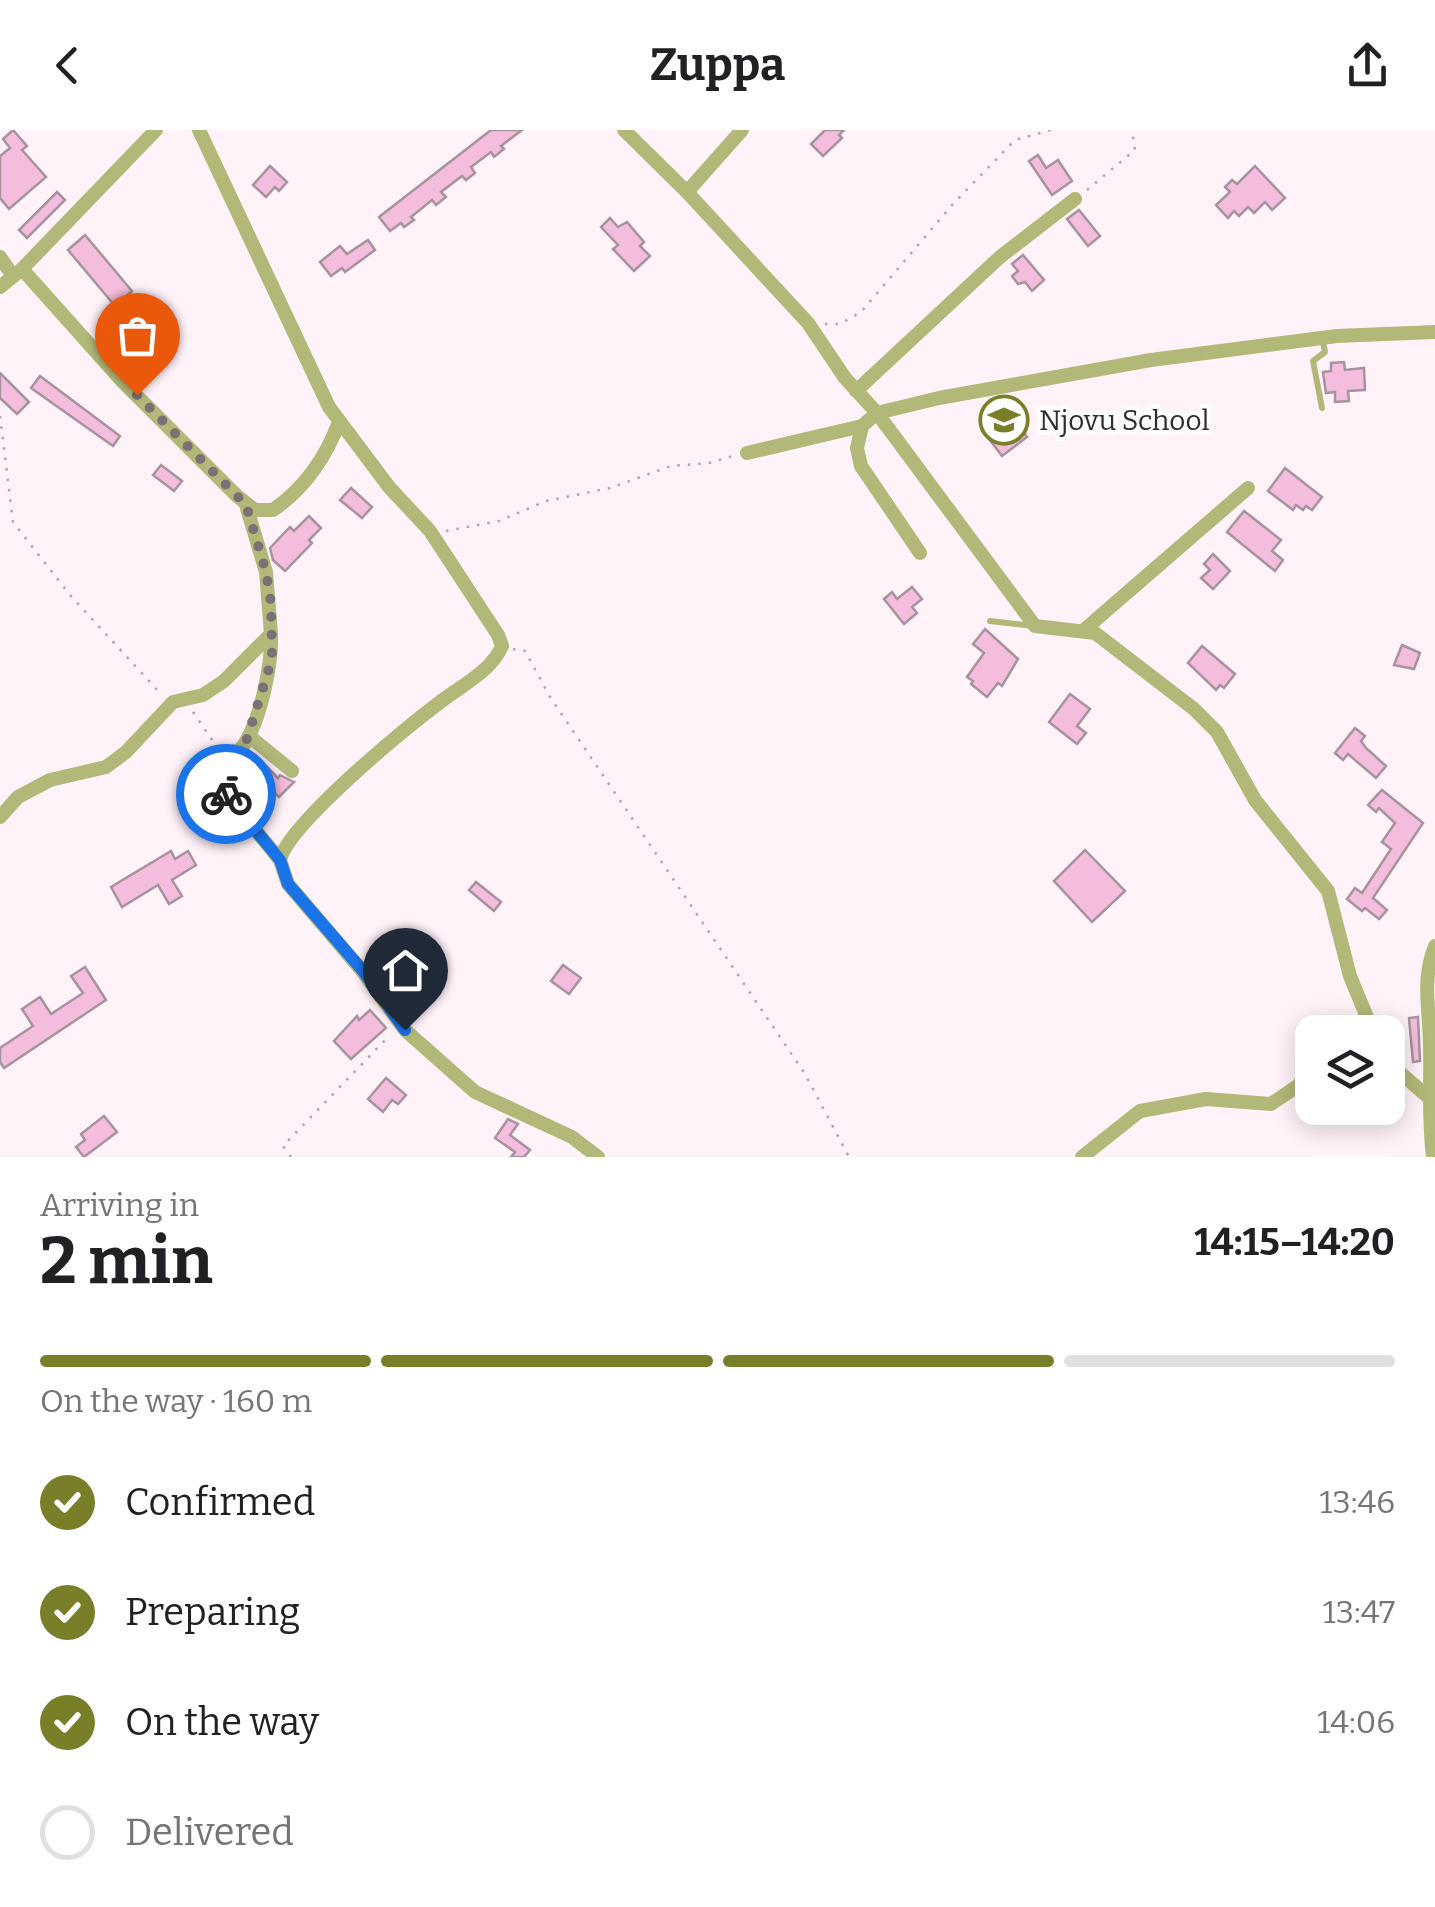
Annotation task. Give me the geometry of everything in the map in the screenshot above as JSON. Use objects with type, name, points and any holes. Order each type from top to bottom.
[{"type":"street","points":[[0,287],[156,130]]},
{"type":"street","points":[[199,130],[339,422],[389,487],[430,531],[502,646],[491,663],[434,706],[322,803],[290,838],[280,860]]},
{"type":"street","points":[[624,130],[687,192],[808,324],[1035,626],[1084,630],[1108,641],[1217,732],[1256,800],[1328,891],[1350,976],[1366,1015]]},
{"type":"street","points":[[687,192],[742,130]]},
{"type":"street","points":[[856,391],[1000,257],[1074,200]]},
{"type":"street","points":[[0,257],[246,505],[264,512],[286,501],[318,465],[339,422]]},
{"type":"street","points":[[747,453],[862,426],[877,413],[939,398],[1151,360],[1322,338],[1435,332]]},
{"type":"street","points":[[862,426],[857,448],[860,466],[920,553]]},
{"type":"street","points":[[1084,630],[1248,488]]},
{"type":"street","points":[[246,505],[266,572],[271,634],[268,672],[244,748],[225,760],[212,777],[280,860],[288,884],[364,972],[400,1024],[475,1092],[572,1137],[598,1157]]},
{"type":"street","points":[[0,817],[18,797],[50,780],[106,768],[173,702],[203,695],[224,682],[271,634]]},
{"type":"street","points":[[249,736],[292,771]]},
{"type":"street","points":[[1433,1157],[1428,1096],[1432,1056],[1426,983],[1435,946]]},
{"type":"street","points":[[1405,1076],[1428,1096]]},
{"type":"street","points":[[1085,1156],[1140,1111],[1206,1099],[1271,1104],[1295,1088]]},
{"type":"lane","points":[[1322,338],[1325,352],[1313,361],[1322,408]]},
{"type":"lane","points":[[990,622],[1035,626]]},
{"type":"path","points":[[808,324],[840,324],[861,312],[1014,140],[1051,130]]},
{"type":"path","points":[[1074,200],[1135,150],[1132,130]]},
{"type":"path","points":[[0,416],[13,522],[153,688],[197,715],[258,812]]},
{"type":"path","points":[[430,531],[499,521],[569,493],[610,488],[671,466],[709,463],[747,453]]},
{"type":"path","points":[[502,646],[525,651],[550,697],[805,1074],[849,1157]]},
{"type":"path","points":[[290,1157],[283,1146],[400,1024]]},
{"type":"building","points":[[13,130],[27,146],[22,150],[46,177],[9,209],[0,198],[0,156],[10,148],[3,139]]},
{"type":"building","points":[[491,130],[522,130],[501,146],[504,149],[494,157],[491,152],[471,167],[475,173],[466,180],[462,176],[441,192],[446,197],[436,205],[432,200],[411,217],[414,220],[390,231],[379,217]]},
{"type":"building","points":[[825,130],[844,130],[839,135],[842,138],[823,156],[811,144]]},
{"type":"building","points":[[1038,155],[1046,168],[1058,160],[1072,181],[1052,195],[1029,161]]},
{"type":"building","points":[[270,166],[287,182],[266,197],[253,185]]},
{"type":"building","points":[[1255,166],[1285,198],[1272,210],[1265,202],[1254,213],[1248,207],[1239,216],[1234,211],[1228,218],[1216,205],[1230,192],[1225,187],[1232,180],[1237,184]]},
{"type":"building","points":[[57,192],[65,200],[27,238],[19,230]]},
{"type":"building","points":[[1079,210],[1100,236],[1088,246],[1067,219]]},
{"type":"building","points":[[610,218],[618,227],[627,222],[644,242],[640,246],[650,256],[634,271],[613,249],[618,245],[601,227]]},
{"type":"building","points":[[85,235],[132,291],[115,306],[68,250]]},
{"type":"building","points":[[368,240],[375,250],[345,272],[342,268],[331,276],[320,262],[340,246],[347,254]]},
{"type":"building","points":[[1023,255],[1044,280],[1032,291],[1012,276],[1018,271],[1012,264]]},
{"type":"building","points":[[1344,362],[1345,370],[1364,368],[1365,390],[1348,391],[1349,401],[1335,402],[1335,392],[1326,393],[1323,372],[1331,371],[1331,363]]},
{"type":"building","points":[[0,373],[29,402],[17,414],[0,398]]},
{"type":"building","points":[[40,376],[120,436],[113,446],[31,388]]},
{"type":"building","points":[[1014,419],[1027,437],[1002,456],[983,431],[997,420],[1003,428]]},
{"type":"building","points":[[161,465],[182,481],[174,491],[153,475]]},
{"type":"building","points":[[1285,468],[1322,497],[1312,510],[1296,505],[1293,510],[1268,491]]},
{"type":"building","points":[[351,488],[372,507],[362,518],[340,500]]},
{"type":"building","points":[[1244,511],[1281,540],[1272,551],[1283,560],[1275,571],[1227,532]]},
{"type":"building","points":[[309,516],[321,528],[285,571],[273,560],[270,548],[290,527],[294,531]]},
{"type":"building","points":[[1213,554],[1230,571],[1213,589],[1201,578],[1210,570],[1204,564]]},
{"type":"building","points":[[912,587],[922,599],[912,607],[917,613],[904,624],[884,599],[892,592],[897,599]]},
{"type":"building","points":[[985,629],[1018,659],[1002,686],[998,683],[987,697],[967,677],[984,653],[973,644]]},
{"type":"building","points":[[1402,645],[1420,653],[1414,669],[1394,665]]},
{"type":"building","points":[[1202,646],[1235,674],[1224,688],[1220,685],[1216,690],[1188,663]]},
{"type":"building","points":[[1070,694],[1090,709],[1077,726],[1086,733],[1077,744],[1049,722]]},
{"type":"building","points":[[1355,728],[1365,736],[1361,741],[1366,748],[1386,766],[1376,778],[1348,754],[1343,760],[1335,753]]},
{"type":"building","points":[[266,766],[278,778],[280,775],[294,782],[279,797],[258,775]]},
{"type":"building","points":[[1382,790],[1423,823],[1373,898],[1387,910],[1379,919],[1347,899],[1355,888],[1362,893],[1391,849],[1382,842],[1395,823],[1379,808],[1376,812],[1368,805]]},
{"type":"building","points":[[1085,850],[1125,891],[1092,922],[1054,881]]},
{"type":"building","points":[[171,851],[175,859],[188,851],[196,865],[172,880],[182,896],[169,904],[158,885],[122,907],[111,887]]},
{"type":"building","points":[[476,882],[501,902],[494,911],[469,890]]},
{"type":"building","points":[[563,965],[581,978],[569,994],[551,981]]},
{"type":"building","points":[[85,967],[106,1000],[4,1068],[0,1048],[33,1026],[22,1009],[40,997],[51,1014],[83,993],[71,976]]},
{"type":"building","points":[[370,1010],[386,1028],[351,1059],[334,1041],[357,1016],[359,1020]]},
{"type":"building","points":[[1418,1017],[1420,1061],[1413,1062],[1409,1018]]},
{"type":"building","points":[[386,1078],[406,1095],[398,1104],[392,1100],[383,1112],[368,1099]]},
{"type":"building","points":[[104,1116],[117,1132],[84,1157],[76,1147],[85,1140],[81,1134]]},
{"type":"building","points":[[508,1119],[518,1124],[510,1135],[530,1150],[524,1157],[511,1157],[515,1152],[495,1138]]},
{"type":"way so far","points":[[137,395],[246,505],[266,572],[272,654],[244,748],[225,760],[212,777],[226,794]]},
{"type":"place","name":"Njovu School","points":[[1004,420]]},
{"type":"route","points":[[226,794],[280,860],[288,884],[364,972],[405,1030]]}]
